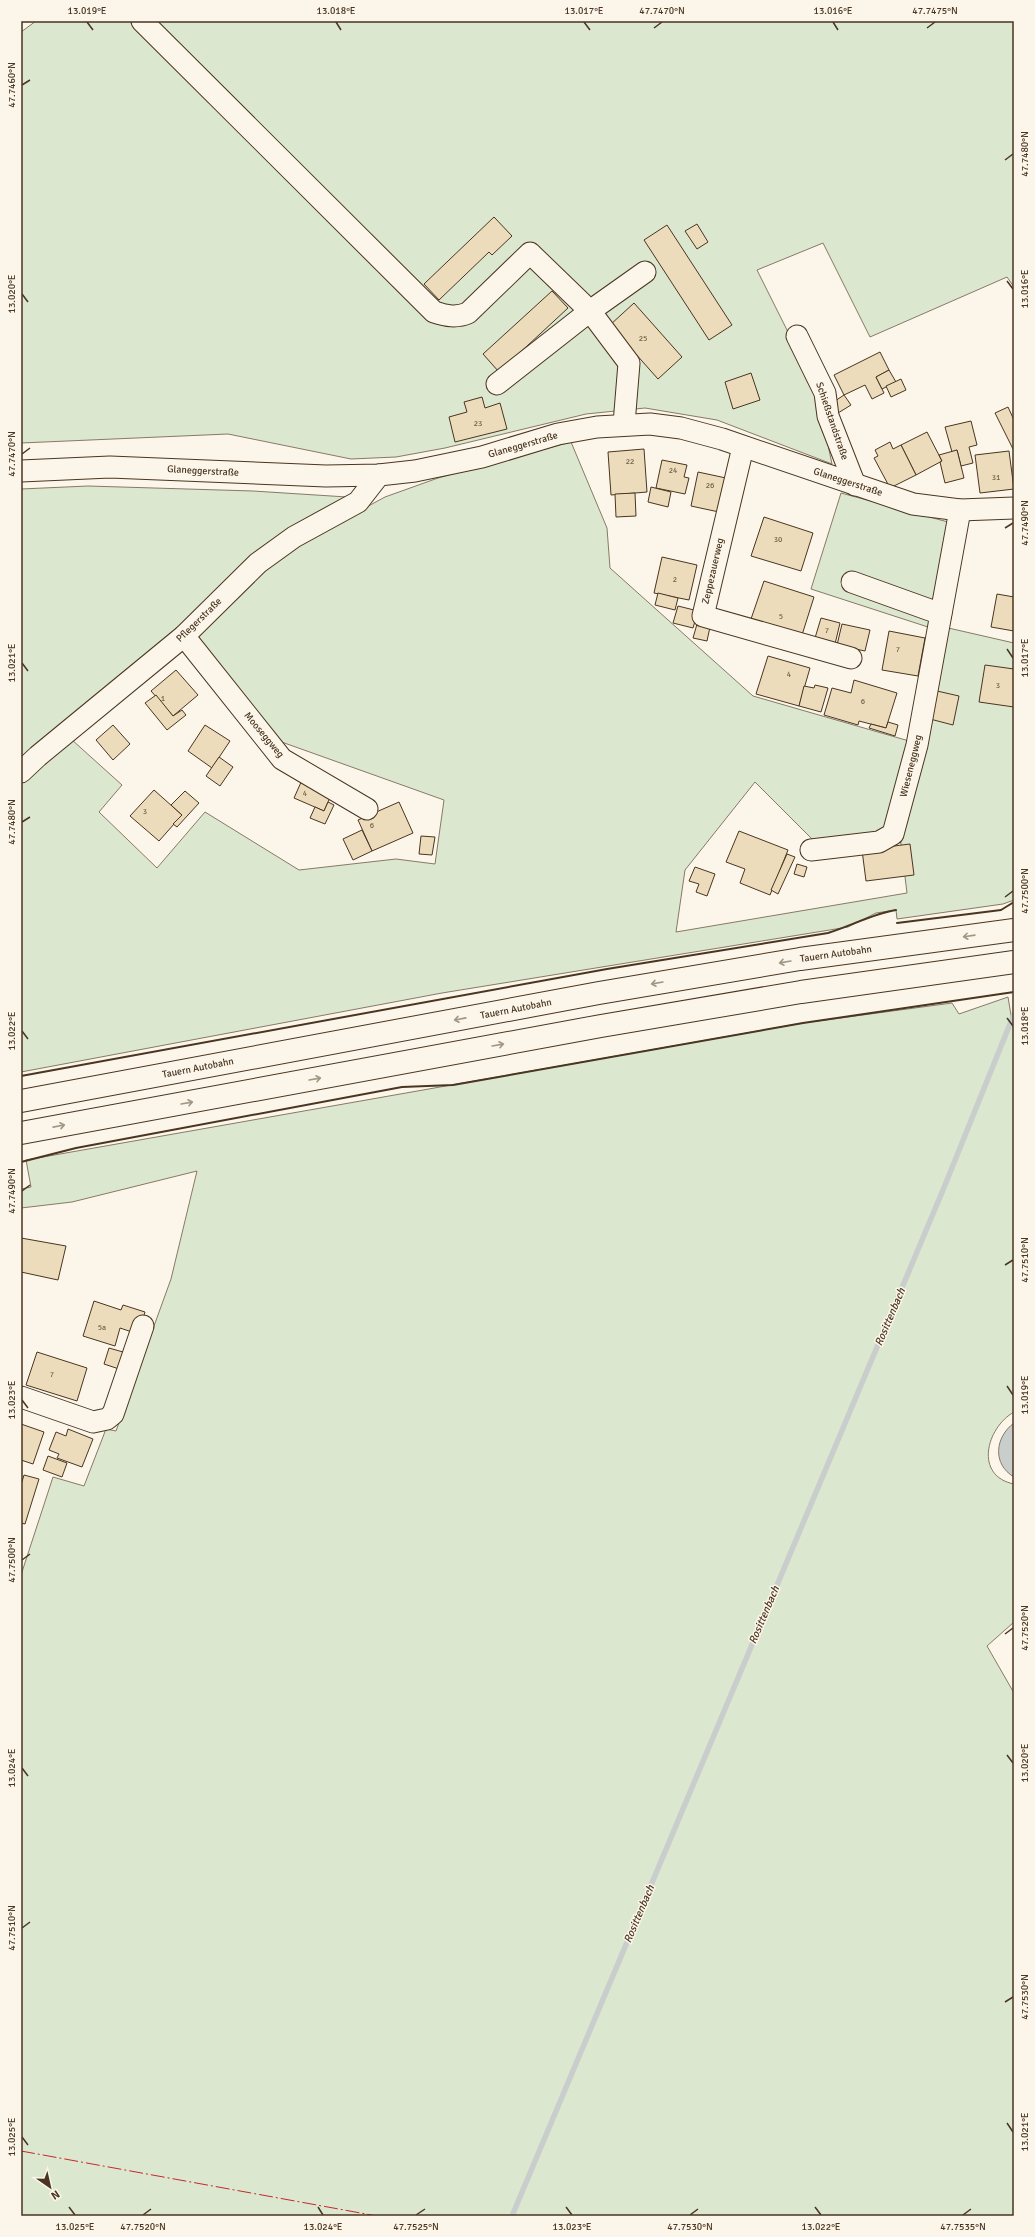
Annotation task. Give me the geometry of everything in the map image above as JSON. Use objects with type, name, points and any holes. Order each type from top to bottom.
[{"type":"highway","name":"Tauern Autobahn","points":[[21,1101],[599,993],[800,959],[1011,930]]},
{"type":"highway","points":[[21,1134],[601,1026],[801,992],[1009,963]]},
{"type":"street","points":[[142,21],[434,312],[459,317],[468,313],[530,253],[590,311],[629,363],[624,424]]},
{"type":"street","points":[[497,384],[590,311],[644,272]]},
{"type":"street","name":"Schießstandstraße","points":[[797,336],[825,393],[828,416],[855,485]]},
{"type":"street","name":"Glaneggerstraße","points":[[21,471],[110,467],[326,476],[379,475],[415,471],[482,457],[558,434],[624,424],[650,424],[681,428],[743,447],[913,504],[960,510],[1014,508]]},
{"type":"street","name":"Zeppezauerweg","points":[[743,447],[703,616],[851,658]]},
{"type":"street","name":"Pflegerstraße","points":[[21,772],[38,756],[184,636],[258,563],[294,537],[358,502],[379,475]]},
{"type":"street","name":"Wieseneggweg","points":[[811,850],[879,842],[893,834],[917,745],[960,510]]},
{"type":"street","points":[[852,582],[941,614]]},
{"type":"street","name":"Mooseggweg","points":[[184,636],[282,759],[367,809]]},
{"type":"street","points":[[21,1397],[93,1422],[107,1419],[113,1414],[143,1326]]},
{"type":"green space","points":[[36,21],[1014,21],[1014,287],[1007,277],[870,337],[823,243],[757,270],[816,388],[832,464],[717,420],[645,408],[586,414],[445,448],[396,457],[351,459],[228,434],[21,443],[21,32]]},
{"type":"green space","points":[[571,442],[607,528],[610,568],[753,696],[923,745],[944,627],[1014,643],[1014,900],[1003,904],[897,919],[896,910],[876,913],[848,927],[442,993],[21,1072],[21,783],[71,739],[122,785],[99,812],[157,868],[205,812],[299,870],[396,859],[435,864],[444,800],[276,740],[194,638],[266,569],[313,536],[385,497],[438,478]],"holes":[[[755,782],[816,843],[900,836],[907,893],[676,932],[685,870]]]},
{"type":"green space","points":[[88,486],[253,491],[347,497],[176,633],[21,761],[21,489]]},
{"type":"green space","points":[[841,493],[948,522],[931,628],[811,589]]},
{"type":"green space","points":[[1008,997],[1014,1033],[1014,1412],[1004,1419],[997,1429],[991,1440],[988,1451],[989,1462],[993,1472],[1001,1479],[1014,1484],[1014,1622],[987,1646],[1014,1693],[1014,2216],[21,2216],[21,1575],[53,1477],[84,1486],[106,1429],[116,1431],[171,1279],[197,1171],[72,1202],[21,1208],[21,1189],[31,1187],[26,1160],[803,1023],[952,1003],[959,1014]]},
{"type":"shaded area","points":[[1014,1423],[1014,1477],[1007,1472],[1002,1465],[999,1458],[999,1450],[1003,1436]]},
{"type":"building","points":[[494,217],[512,236],[492,255],[489,252],[439,300],[424,284]]},
{"type":"building","points":[[697,224],[708,242],[697,249],[685,231]]},
{"type":"building","points":[[667,225],[732,325],[709,340],[644,240]]},
{"type":"building","points":[[552,291],[568,308],[499,372],[483,354]]},
{"type":"building","points":[[634,303],[682,357],[658,379],[610,325]]},
{"type":"building","points":[[880,352],[889,370],[876,377],[884,393],[872,399],[865,385],[844,395],[834,375]]},
{"type":"building","points":[[889,370],[896,382],[882,389],[876,377]]},
{"type":"building","points":[[751,373],[760,400],[733,409],[725,382]]},
{"type":"building","points":[[901,379],[906,390],[891,397],[886,386]]},
{"type":"building","points":[[844,395],[851,405],[838,413],[832,403]]},
{"type":"building","points":[[482,397],[485,408],[500,403],[507,429],[455,442],[449,417],[467,412],[464,402]]},
{"type":"building","points":[[1008,407],[1014,420],[1014,451],[995,413]]},
{"type":"building","points":[[971,421],[977,445],[969,447],[973,463],[961,466],[957,450],[952,452],[945,427]]},
{"type":"building","points":[[927,432],[942,461],[916,475],[901,445]]},
{"type":"building","points":[[890,442],[893,449],[901,445],[916,475],[890,488],[874,458],[878,456],[875,450]]},
{"type":"building","points":[[644,449],[647,492],[611,495],[608,452]]},
{"type":"building","points":[[957,450],[964,478],[945,483],[940,462],[942,461],[939,455]]},
{"type":"building","points":[[1009,451],[1014,489],[980,493],[975,455]]},
{"type":"building","points":[[662,460],[687,465],[684,477],[689,478],[685,494],[656,488]]},
{"type":"building","points":[[698,472],[726,478],[719,512],[691,506]]},
{"type":"building","points":[[651,487],[671,492],[668,507],[648,502]]},
{"type":"building","points":[[635,493],[636,516],[616,517],[615,494]]},
{"type":"building","points":[[764,517],[813,533],[801,571],[751,556]]},
{"type":"building","points":[[662,557],[697,565],[689,600],[654,593]]},
{"type":"building","points":[[764,581],[814,597],[802,635],[751,619]]},
{"type":"building","points":[[658,593],[678,598],[675,610],[655,605]]},
{"type":"building","points":[[997,594],[1014,597],[1014,631],[991,627]]},
{"type":"building","points":[[678,606],[698,611],[693,628],[673,623]]},
{"type":"building","points":[[821,618],[840,623],[835,644],[815,638]]},
{"type":"building","points":[[697,624],[710,627],[707,641],[693,638]]},
{"type":"building","points":[[842,624],[870,630],[865,651],[837,645]]},
{"type":"building","points":[[889,631],[925,638],[918,676],[882,670]]},
{"type":"building","points":[[768,656],[810,668],[799,706],[756,694]]},
{"type":"building","points":[[985,665],[1014,669],[1014,707],[979,702]]},
{"type":"building","points":[[176,670],[198,695],[173,716],[151,691]]},
{"type":"building","points":[[854,680],[897,693],[886,728],[859,721],[858,725],[824,715],[832,688],[851,693]]},
{"type":"building","points":[[815,685],[828,688],[821,712],[799,706],[804,686],[814,688]]},
{"type":"building","points":[[937,691],[959,696],[953,725],[930,719]]},
{"type":"building","points":[[156,695],[173,716],[182,710],[186,715],[167,730],[145,703]]},
{"type":"building","points":[[888,722],[898,725],[895,736],[869,728],[871,724],[886,728]]},
{"type":"building","points":[[113,725],[130,744],[113,760],[96,740]]},
{"type":"building","points":[[205,725],[230,741],[212,768],[188,751]]},
{"type":"building","points":[[219,757],[233,767],[220,786],[206,776]]},
{"type":"building","points":[[302,780],[332,793],[324,811],[294,798]]},
{"type":"building","points":[[154,790],[182,815],[159,841],[130,816]]},
{"type":"building","points":[[185,791],[199,803],[177,827],[173,824],[182,815],[171,805]]},
{"type":"building","points":[[328,802],[334,805],[325,824],[310,818],[315,807],[324,811]]},
{"type":"building","points":[[399,802],[413,833],[372,851],[358,820]]},
{"type":"building","points":[[362,830],[372,851],[353,860],[343,839]]},
{"type":"building","points":[[739,831],[788,850],[770,895],[740,883],[745,869],[726,862]]},
{"type":"building","points":[[421,836],[435,837],[432,855],[419,854]]},
{"type":"building","points":[[910,844],[914,875],[866,881],[862,850]]},
{"type":"building","points":[[787,854],[795,857],[778,894],[771,890]]},
{"type":"building","points":[[797,864],[807,867],[804,877],[794,874]]},
{"type":"building","points":[[695,867],[715,874],[707,896],[696,892],[699,884],[689,881]]},
{"type":"building","points":[[21,1238],[66,1246],[58,1280],[21,1272]]},
{"type":"building","points":[[94,1301],[121,1310],[123,1305],[145,1312],[138,1334],[120,1328],[115,1346],[83,1336]]},
{"type":"building","points":[[109,1348],[130,1354],[125,1371],[104,1364]]},
{"type":"building","points":[[37,1352],[87,1368],[77,1401],[26,1385]]},
{"type":"building","points":[[21,1424],[44,1432],[33,1464],[21,1460]]},
{"type":"building","points":[[68,1429],[93,1439],[82,1467],[57,1458],[59,1454],[49,1450],[56,1432],[66,1436]]},
{"type":"building","points":[[48,1456],[67,1463],[62,1477],[43,1470]]},
{"type":"building","points":[[24,1475],[39,1479],[25,1524],[21,1523],[21,1485]]},
{"type":"waterway","name":"Rosittenbach","points":[[512,2216],[943,1190],[1014,1014]]},
{"type":"wall","points":[[897,923],[1001,910],[1014,902]]},
{"type":"wall","points":[[21,1076],[607,969],[828,933],[878,914],[896,910]]},
{"type":"wall","points":[[21,1162],[76,1148],[402,1087],[453,1085],[803,1023],[1014,992]]},
{"type":"power","points":[[21,2151],[377,2216]]}]
